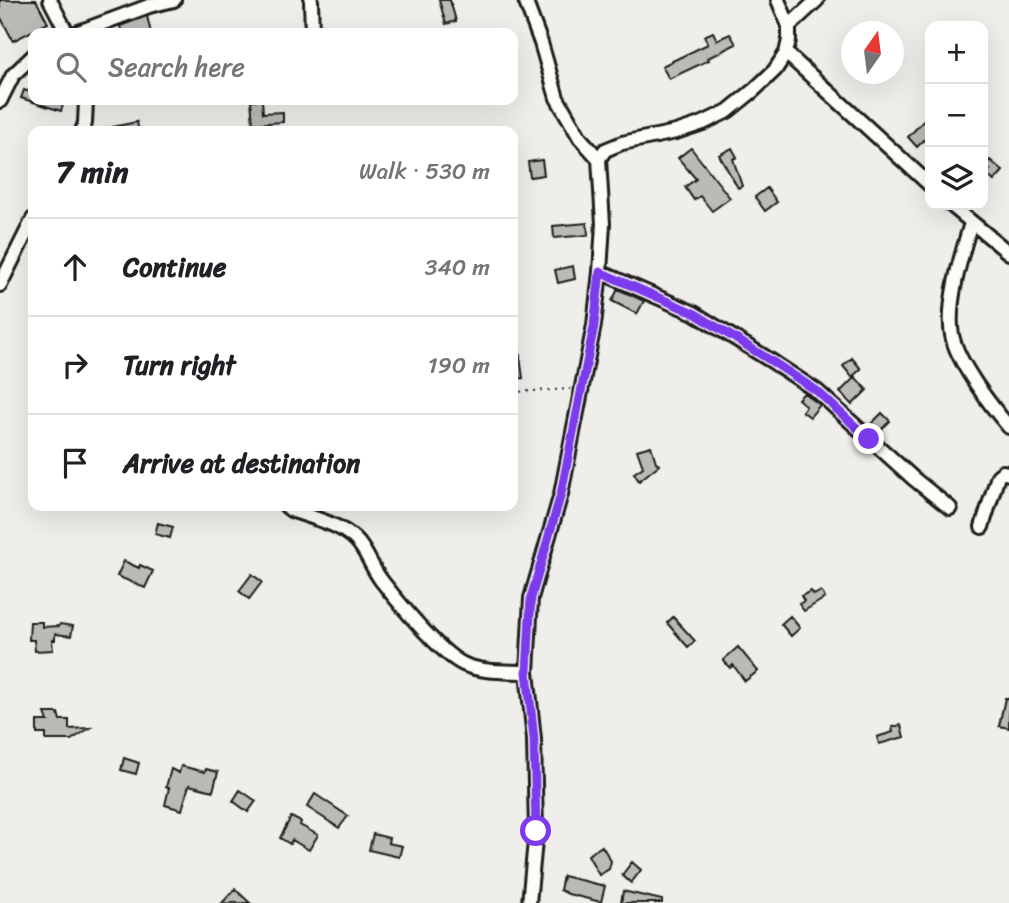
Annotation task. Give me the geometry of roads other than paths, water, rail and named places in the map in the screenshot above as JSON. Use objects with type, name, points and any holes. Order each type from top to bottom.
[{"type":"street","points":[[50,0],[64,28]]},
{"type":"street","points":[[88,28],[149,3],[174,0]]},
{"type":"street","points":[[311,0],[312,28]]},
{"type":"street","points":[[525,0],[557,98],[580,138],[599,159]]},
{"type":"street","points":[[529,903],[536,831],[534,739],[527,672],[531,598],[561,494],[594,326],[603,223],[599,159],[605,150],[622,143],[676,132],[728,111],[775,70],[786,53],[789,40],[789,26],[778,0]]},
{"type":"street","points":[[789,26],[817,0]]},
{"type":"street","points":[[786,53],[925,180]]},
{"type":"street","points":[[0,100],[13,75],[28,61]]},
{"type":"street","points":[[84,126],[86,105]]},
{"type":"street","points":[[957,210],[1009,253]]},
{"type":"street","points":[[971,223],[953,299],[952,334],[967,368],[1009,427]]},
{"type":"street","points":[[0,285],[28,229]]},
{"type":"street","points":[[600,272],[694,313],[817,391],[950,508]]},
{"type":"street","points":[[982,527],[998,475],[1008,472]]},
{"type":"street","points":[[294,511],[342,529],[356,540],[379,578],[422,628],[457,660],[478,669],[527,672]]}]
